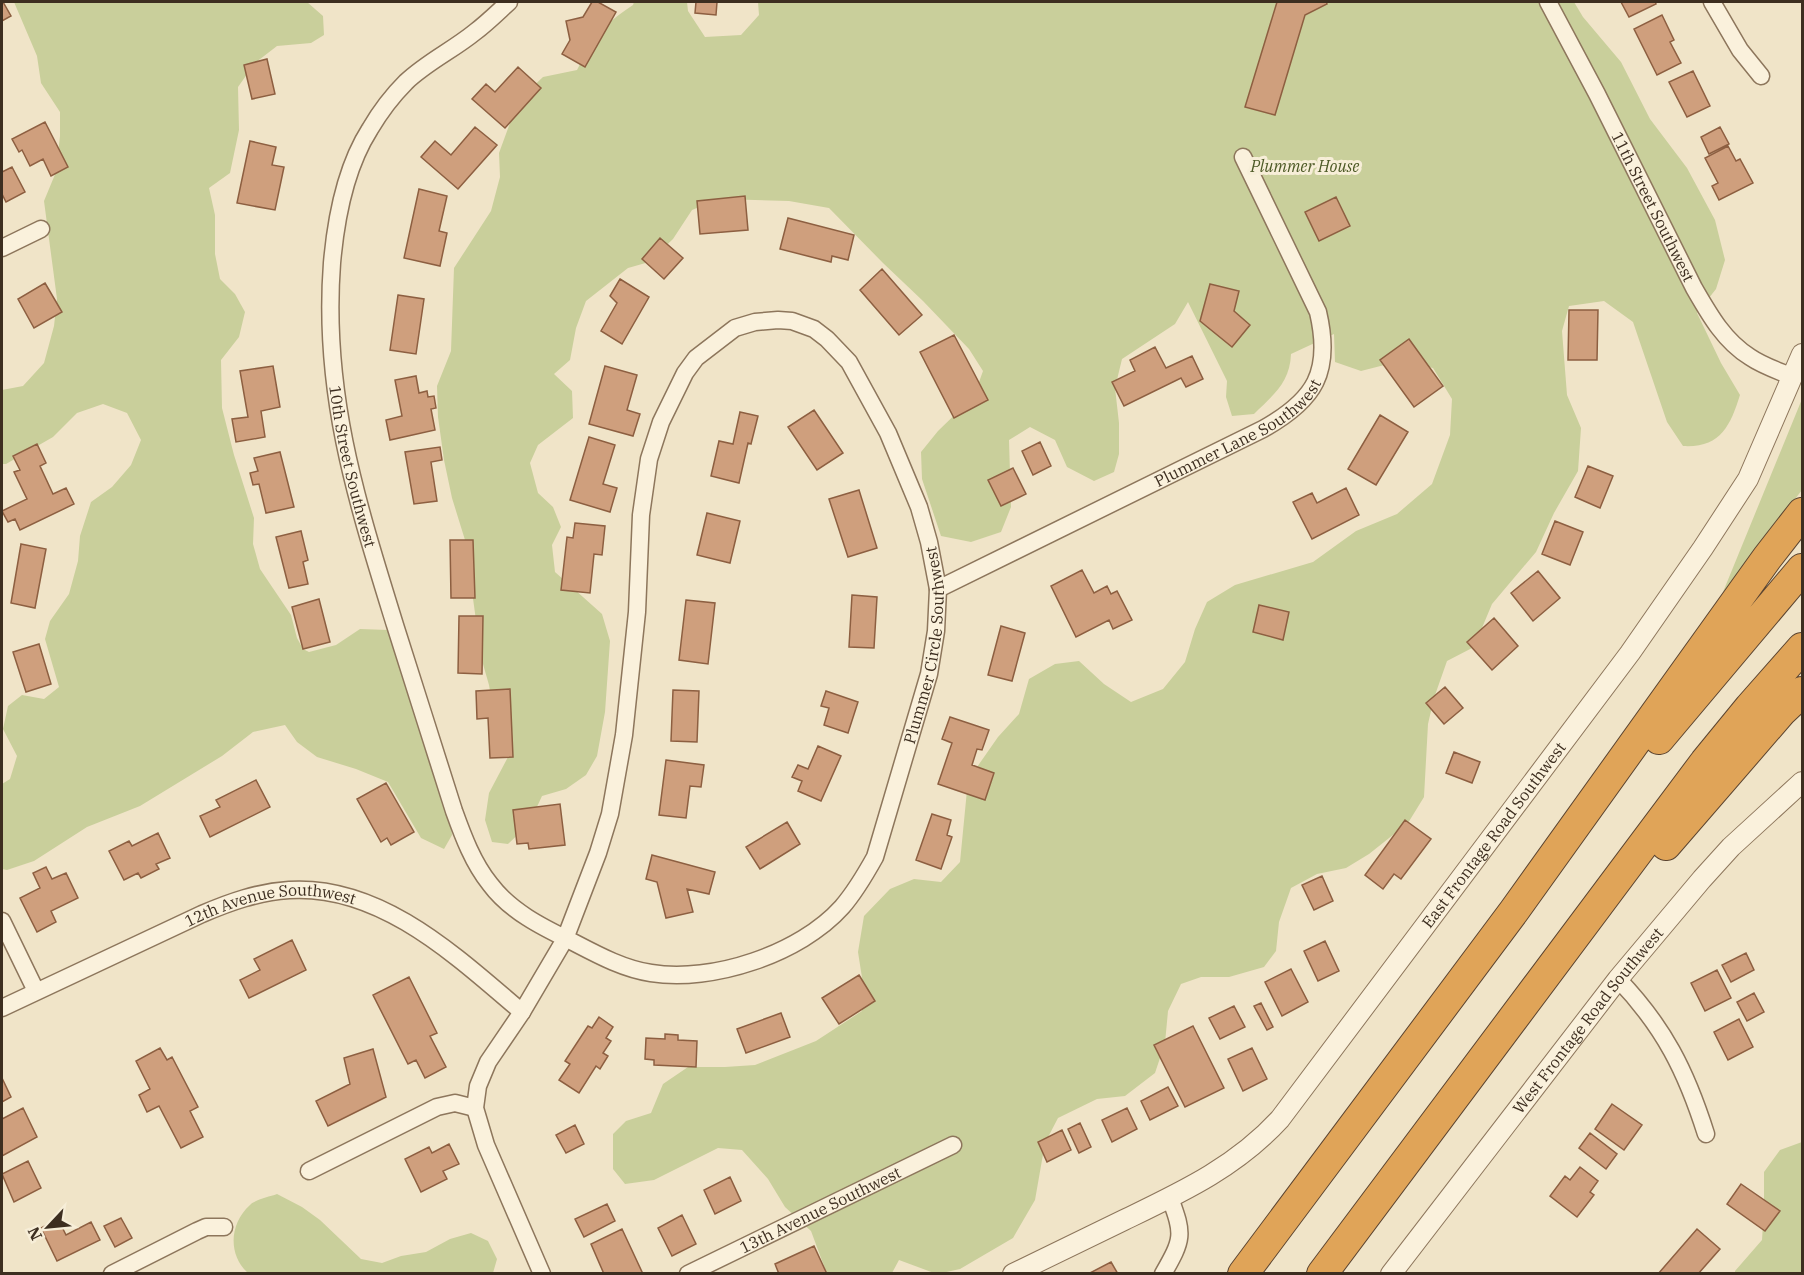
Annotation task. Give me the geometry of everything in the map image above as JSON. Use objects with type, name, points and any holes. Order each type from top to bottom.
[{"type":"highway","points":[[1243,1274],[1514,911],[1767,558],[1803,513]]},
{"type":"highway","points":[[1514,911],[1803,569]]},
{"type":"highway","points":[[1322,1274],[1705,762],[1803,648]]},
{"type":"highway","points":[[1604,898],[1665,846],[1781,712],[1803,692]]},
{"type":"street","name":"10th Street Southwest","points":[[509,2],[475,33],[440,55],[407,81],[392,97],[361,145],[341,203],[334,239],[329,302],[332,365],[337,410],[358,507],[465,841],[490,885],[510,905],[532,921],[565,939]]},
{"type":"street","name":"11th Street Southwest","points":[[1548,2],[1708,312],[1720,331],[1748,356],[1793,377]]},
{"type":"street","points":[[1712,2],[1728,32],[1761,76]]},
{"type":"street","name":"Plummer Lane Southwest","points":[[938,589],[1263,429],[1288,415],[1305,400],[1314,385],[1323,361],[1323,332],[1318,312],[1243,157]]},
{"type":"street","points":[[2,248],[41,229]]},
{"type":"street","name":"Plummer Circle Southwest","points":[[475,1108],[478,1086],[488,1062],[522,1012],[565,939],[598,853],[610,814],[624,735],[637,612],[642,515],[649,459],[661,422],[685,373],[696,358],[735,328],[755,322],[778,320],[792,321],[814,329],[849,362],[888,433],[919,507],[929,542],[938,589],[936,631],[929,674],[874,857],[861,882],[832,916],[800,939],[756,961],[722,971],[679,977],[649,973],[629,967],[565,939]]},
{"type":"street","name":"East Frontage Road Southwest","points":[[1013,1274],[1170,1198],[1237,1159],[1258,1143],[1280,1119],[1630,653],[1690,567],[1748,479],[1803,354]]},
{"type":"street","name":"West Frontage Road Southwest","points":[[1390,1274],[1618,979],[1731,847],[1803,782]]},
{"type":"street","name":"12th Avenue Southwest","points":[[2,1008],[202,914],[235,901],[290,890],[311,890],[362,902],[395,916],[467,966],[522,1012]]},
{"type":"street","points":[[2,921],[36,991]]},
{"type":"street","points":[[1618,979],[1639,1001],[1671,1047],[1689,1086],[1706,1134]]},
{"type":"street","points":[[309,1171],[437,1107],[455,1103],[475,1108],[486,1145],[542,1274]]},
{"type":"street","name":"13th Avenue Southwest","points":[[688,1274],[953,1145]]},
{"type":"street","points":[[1163,1274],[1180,1243],[1180,1226],[1170,1198]]},
{"type":"street","points":[[112,1274],[206,1227],[224,1227]]},
{"type":"green space","points":[[14,2],[307,2],[323,16],[324,35],[311,43],[277,46],[255,63],[238,87],[239,130],[230,173],[209,188],[215,215],[215,254],[220,279],[235,294],[245,312],[239,337],[221,360],[222,408],[254,518],[253,544],[260,569],[291,615],[297,638],[303,649],[309,652],[336,645],[360,629],[388,630],[446,767],[452,835],[444,849],[421,838],[388,782],[317,757],[297,742],[285,725],[253,732],[222,756],[140,806],[87,827],[34,861],[7,870],[2,869],[2,784],[10,779],[17,756],[3,729],[8,706],[22,695],[44,699],[59,687],[45,639],[50,621],[69,594],[78,561],[80,536],[91,502],[112,487],[131,465],[141,440],[127,413],[103,404],[77,413],[53,437],[6,464],[2,464],[2,390],[23,386],[44,363],[54,326],[57,299],[44,201],[56,172],[60,112],[41,83],[37,56]]},
{"type":"green space","name":"Plummer House","points":[[634,2],[687,2],[688,11],[705,37],[741,35],[759,15],[758,2],[1574,2],[1583,17],[1621,62],[1650,119],[1687,168],[1715,220],[1725,260],[1716,289],[1697,313],[1721,363],[1740,395],[1732,417],[1722,433],[1706,443],[1683,446],[1667,422],[1633,322],[1604,301],[1569,306],[1562,331],[1567,395],[1581,428],[1578,471],[1554,513],[1536,552],[1492,604],[1474,647],[1447,661],[1428,724],[1424,797],[1408,823],[1369,854],[1346,868],[1317,874],[1291,888],[1279,922],[1276,951],[1264,967],[1229,977],[1201,977],[1181,984],[1168,1011],[1165,1043],[1155,1073],[1125,1096],[1097,1099],[1058,1118],[1045,1143],[1035,1200],[1013,1238],[960,1269],[934,1273],[899,1260],[892,1273],[827,1274],[811,1231],[785,1207],[768,1179],[742,1150],[718,1148],[654,1180],[625,1184],[613,1169],[613,1134],[626,1121],[651,1113],[663,1084],[688,1067],[755,1065],[816,1041],[862,1011],[863,984],[858,952],[864,916],[890,889],[914,879],[941,882],[960,862],[968,780],[998,737],[1019,714],[1029,679],[1055,664],[1079,661],[1104,684],[1131,702],[1163,689],[1185,662],[1195,629],[1207,602],[1235,585],[1313,562],[1356,531],[1397,514],[1432,484],[1450,435],[1452,399],[1433,368],[1400,361],[1361,371],[1335,362],[1334,334],[1291,354],[1284,381],[1254,414],[1232,416],[1226,397],[1227,381],[1188,302],[1175,324],[1122,359],[1115,388],[1119,423],[1119,454],[1114,472],[1094,481],[1067,467],[1055,440],[1030,427],[1009,440],[1011,507],[1001,532],[971,542],[941,536],[922,479],[921,452],[938,431],[974,396],[983,371],[969,349],[829,208],[789,201],[719,199],[692,210],[673,239],[649,262],[628,268],[586,301],[576,328],[570,360],[554,374],[572,391],[573,418],[538,445],[530,463],[538,493],[553,507],[561,527],[552,545],[555,572],[602,614],[610,641],[605,712],[597,756],[586,775],[566,789],[542,796],[529,824],[508,844],[492,842],[485,820],[489,793],[508,757],[493,709],[481,657],[465,540],[452,498],[438,417],[437,386],[451,351],[454,268],[491,211],[500,177],[499,153],[524,95],[543,77],[577,70],[599,33]]},
{"type":"green space","points":[[1802,399],[1802,490],[1723,592]]},
{"type":"green space","points":[[1802,1142],[1802,1273],[1735,1274],[1735,1271],[1762,1240],[1764,1172],[1780,1150]]},
{"type":"green space","points":[[277,1194],[302,1207],[320,1220],[361,1259],[382,1263],[401,1256],[426,1252],[450,1239],[471,1233],[488,1241],[497,1259],[493,1273],[248,1273],[241,1266],[234,1249],[238,1221],[253,1203]]},
{"type":"building","points":[[2,2],[11,16],[2,21]]},
{"type":"building","points":[[592,2],[598,2],[616,12],[585,67],[562,54],[570,40],[566,21],[583,17]]},
{"type":"building","points":[[696,2],[717,2],[716,15],[695,13]]},
{"type":"building","points":[[1277,2],[1326,2],[1327,4],[1305,15],[1275,115],[1245,107]]},
{"type":"building","points":[[1621,2],[1655,2],[1656,4],[1629,17]]},
{"type":"building","points":[[1662,15],[1674,40],[1670,42],[1681,63],[1657,75],[1634,29]]},
{"type":"building","points":[[267,59],[275,94],[252,99],[244,65]]},
{"type":"building","points":[[518,67],[541,88],[505,128],[472,99],[486,84],[495,92]]},
{"type":"building","points":[[1693,71],[1710,106],[1687,117],[1669,82]]},
{"type":"building","points":[[45,122],[68,167],[51,176],[43,159],[30,166],[22,150],[19,152],[12,139]]},
{"type":"building","points":[[475,127],[497,145],[458,189],[421,157],[435,141],[451,155]]},
{"type":"building","points":[[1720,127],[1729,144],[1709,154],[1701,137]]},
{"type":"building","points":[[250,141],[276,147],[272,165],[284,167],[275,210],[237,203]]},
{"type":"building","points":[[1728,146],[1736,161],[1740,159],[1753,183],[1719,200],[1712,186],[1718,183],[1705,158]]},
{"type":"building","points":[[12,167],[25,192],[6,202],[2,194],[2,172]]},
{"type":"building","points":[[419,189],[447,196],[439,231],[447,233],[440,266],[404,258]]},
{"type":"building","points":[[745,196],[748,230],[700,234],[697,201]]},
{"type":"building","points":[[1336,197],[1350,226],[1319,241],[1305,212]]},
{"type":"building","points":[[788,218],[854,235],[848,260],[832,256],[831,262],[780,249]]},
{"type":"building","points":[[660,238],[683,258],[664,279],[642,259]]},
{"type":"building","points":[[882,269],[922,315],[899,335],[860,290]]},
{"type":"building","points":[[620,279],[649,297],[622,344],[601,331],[617,303],[610,296]]},
{"type":"building","points":[[45,283],[62,312],[34,328],[18,299]]},
{"type":"building","points":[[1210,284],[1239,291],[1234,311],[1250,325],[1232,347],[1200,321]]},
{"type":"building","points":[[398,295],[424,299],[416,354],[390,350]]},
{"type":"building","points":[[1569,310],[1598,310],[1597,360],[1568,360]]},
{"type":"building","points":[[954,335],[988,400],[954,418],[920,352]]},
{"type":"building","points":[[1409,339],[1443,386],[1414,407],[1380,360]]},
{"type":"building","points":[[1155,347],[1166,368],[1192,356],[1203,379],[1186,387],[1181,378],[1124,406],[1112,382],[1135,371],[1130,360]]},
{"type":"building","points":[[273,366],[280,407],[261,411],[265,437],[236,442],[232,419],[248,417],[240,371]]},
{"type":"building","points":[[605,366],[637,375],[627,410],[640,414],[633,436],[589,424]]},
{"type":"building","points":[[416,376],[419,393],[427,391],[428,397],[434,396],[436,408],[431,409],[435,430],[390,440],[386,420],[402,416],[395,380]]},
{"type":"building","points":[[814,410],[843,453],[817,470],[788,427]]},
{"type":"building","points":[[740,412],[758,416],[751,444],[748,443],[739,483],[711,476],[719,441],[733,444]]},
{"type":"building","points":[[1380,415],[1408,432],[1376,485],[1348,469]]},
{"type":"building","points":[[589,437],[615,445],[603,484],[617,488],[610,512],[570,500]]},
{"type":"building","points":[[1040,442],[1051,466],[1033,475],[1022,451]]},
{"type":"building","points":[[37,444],[46,463],[40,466],[53,494],[66,488],[74,504],[20,530],[15,519],[8,522],[2,511],[27,499],[14,472],[20,470],[13,456]]},
{"type":"building","points":[[440,447],[442,460],[431,462],[437,501],[414,504],[405,452]]},
{"type":"building","points":[[280,452],[294,507],[266,513],[259,484],[253,485],[250,473],[258,471],[254,458]]},
{"type":"building","points":[[1588,466],[1613,476],[1600,508],[1575,497]]},
{"type":"building","points":[[1013,468],[1026,494],[1001,506],[988,480]]},
{"type":"building","points":[[1346,488],[1359,515],[1312,539],[1293,502],[1312,493],[1317,503]]},
{"type":"building","points":[[859,490],[877,548],[848,557],[829,499]]},
{"type":"building","points":[[707,513],[740,521],[730,563],[697,555]]},
{"type":"building","points":[[1555,521],[1583,532],[1570,565],[1542,554]]},
{"type":"building","points":[[575,523],[605,526],[602,555],[594,554],[590,593],[561,590],[567,537],[573,538]]},
{"type":"building","points":[[301,531],[308,560],[303,562],[308,584],[289,588],[276,537]]},
{"type":"building","points":[[450,540],[473,540],[475,598],[451,598]]},
{"type":"building","points":[[21,544],[46,549],[35,608],[11,603]]},
{"type":"building","points":[[1082,570],[1094,593],[1107,586],[1111,594],[1117,591],[1132,620],[1113,629],[1109,620],[1076,637],[1051,586]]},
{"type":"building","points":[[1538,571],[1560,598],[1533,621],[1511,593]]},
{"type":"building","points":[[852,595],[877,597],[874,648],[849,647]]},
{"type":"building","points":[[319,599],[330,642],[303,649],[292,607]]},
{"type":"building","points":[[686,600],[715,603],[708,664],[679,660]]},
{"type":"building","points":[[1259,605],[1289,612],[1283,640],[1253,632]]},
{"type":"building","points":[[459,616],[483,616],[482,674],[458,673]]},
{"type":"building","points":[[1494,618],[1518,646],[1492,670],[1467,642]]},
{"type":"building","points":[[1001,626],[1025,633],[1012,681],[988,675]]},
{"type":"building","points":[[39,644],[51,684],[26,692],[13,652]]},
{"type":"building","points":[[1445,687],[1463,708],[1444,724],[1426,703]]},
{"type":"building","points":[[510,689],[513,757],[490,758],[488,718],[477,719],[476,691]]},
{"type":"building","points":[[673,690],[699,691],[697,742],[671,741]]},
{"type":"building","points":[[826,691],[858,702],[848,733],[824,725],[829,708],[821,706]]},
{"type":"building","points":[[950,717],[989,730],[982,750],[977,749],[972,765],[994,773],[985,800],[938,784],[952,743],[942,739]]},
{"type":"building","points":[[818,746],[841,756],[821,801],[798,791],[802,781],[792,777],[798,765],[808,769]]},
{"type":"building","points":[[1454,752],[1480,762],[1472,783],[1446,773]]},
{"type":"building","points":[[666,760],[704,765],[701,787],[690,786],[686,818],[659,815]]},
{"type":"building","points":[[256,780],[270,807],[210,837],[200,816],[220,807],[216,800]]},
{"type":"building","points":[[386,783],[414,832],[391,845],[387,838],[381,842],[357,799]]},
{"type":"building","points":[[560,804],[565,845],[529,849],[528,843],[517,844],[513,810]]},
{"type":"building","points":[[932,814],[951,820],[947,835],[952,837],[941,869],[916,860]]},
{"type":"building","points":[[1405,820],[1431,839],[1401,879],[1394,874],[1383,889],[1365,875]]},
{"type":"building","points":[[787,822],[800,844],[760,869],[746,847]]},
{"type":"building","points":[[158,833],[170,858],[156,864],[159,869],[141,878],[138,873],[124,880],[109,851],[129,841],[132,846]]},
{"type":"building","points":[[652,855],[715,872],[709,894],[687,889],[693,912],[666,918],[657,882],[646,879]]},
{"type":"building","points":[[46,867],[52,879],[66,873],[78,898],[51,911],[56,922],[37,932],[20,898],[40,888],[33,873]]},
{"type":"building","points":[[1322,876],[1333,901],[1314,910],[1302,885]]},
{"type":"building","points":[[292,940],[306,970],[249,998],[240,980],[260,970],[254,959]]},
{"type":"building","points":[[1325,941],[1339,971],[1318,981],[1304,951]]},
{"type":"building","points":[[1746,953],[1754,970],[1731,982],[1722,965]]},
{"type":"building","points":[[1291,969],[1308,1002],[1282,1016],[1265,982]]},
{"type":"building","points":[[1717,970],[1731,998],[1705,1011],[1691,983]]},
{"type":"building","points":[[859,975],[875,1001],[839,1024],[822,998]]},
{"type":"building","points":[[409,977],[437,1033],[430,1036],[446,1067],[425,1078],[416,1060],[408,1064],[373,995]]},
{"type":"building","points":[[1754,993],[1764,1012],[1747,1021],[1737,1002]]},
{"type":"building","points":[[1261,1003],[1273,1027],[1267,1030],[1254,1006]]},
{"type":"building","points":[[1234,1006],[1245,1027],[1220,1039],[1209,1018]]},
{"type":"building","points":[[781,1013],[790,1037],[746,1053],[737,1029]]},
{"type":"building","points":[[599,1017],[613,1027],[606,1038],[611,1041],[603,1053],[608,1056],[600,1069],[596,1066],[579,1093],[559,1080],[570,1064],[565,1061],[588,1026],[592,1028]]},
{"type":"building","points":[[1739,1019],[1753,1047],[1728,1060],[1714,1032]]},
{"type":"building","points":[[1193,1026],[1224,1088],[1185,1107],[1154,1045]]},
{"type":"building","points":[[665,1034],[678,1035],[678,1040],[697,1041],[696,1067],[654,1065],[654,1060],[645,1059],[646,1038],[665,1039]]},
{"type":"building","points":[[160,1048],[167,1060],[172,1057],[198,1107],[190,1111],[203,1137],[181,1148],[159,1106],[147,1112],[139,1095],[150,1089],[136,1061]]},
{"type":"building","points":[[1252,1048],[1267,1079],[1243,1091],[1228,1059]]},
{"type":"building","points":[[373,1049],[386,1097],[328,1126],[316,1101],[350,1084],[344,1058]]},
{"type":"building","points":[[2,1078],[11,1097],[2,1102]]},
{"type":"building","points":[[1168,1087],[1178,1106],[1150,1120],[1141,1101]]},
{"type":"building","points":[[1612,1104],[1642,1125],[1624,1150],[1595,1129]]},
{"type":"building","points":[[23,1108],[37,1137],[2,1156],[2,1119]]},
{"type":"building","points":[[1127,1108],[1137,1129],[1112,1142],[1102,1120]]},
{"type":"building","points":[[1080,1123],[1091,1147],[1079,1153],[1068,1129]]},
{"type":"building","points":[[575,1125],[584,1144],[566,1153],[556,1135]]},
{"type":"building","points":[[1062,1130],[1071,1150],[1047,1162],[1038,1142]]},
{"type":"building","points":[[1590,1133],[1617,1154],[1606,1169],[1579,1148]]},
{"type":"building","points":[[449,1144],[459,1164],[443,1171],[447,1179],[421,1192],[405,1159],[429,1147],[432,1153]]},
{"type":"building","points":[[28,1161],[41,1188],[14,1202],[2,1174]]},
{"type":"building","points":[[1580,1167],[1598,1181],[1590,1192],[1594,1195],[1577,1217],[1550,1196],[1565,1176],[1570,1180]]},
{"type":"building","points":[[730,1177],[741,1201],[715,1214],[704,1190]]},
{"type":"building","points":[[1741,1184],[1780,1211],[1765,1231],[1727,1204]]},
{"type":"building","points":[[607,1204],[615,1221],[584,1237],[575,1219]]},
{"type":"building","points":[[682,1215],[696,1244],[672,1256],[658,1228]]},
{"type":"building","points":[[121,1218],[132,1238],[115,1247],[104,1226]]},
{"type":"building","points":[[58,1219],[66,1235],[91,1222],[100,1240],[57,1261],[41,1228]]},
{"type":"building","points":[[622,1229],[643,1274],[604,1274],[591,1244]]},
{"type":"building","points":[[1697,1229],[1720,1249],[1698,1274],[1658,1274]]},
{"type":"building","points":[[814,1246],[827,1274],[779,1274],[775,1264]]},
{"type":"building","points":[[1111,1262],[1118,1274],[1088,1274]]}]
